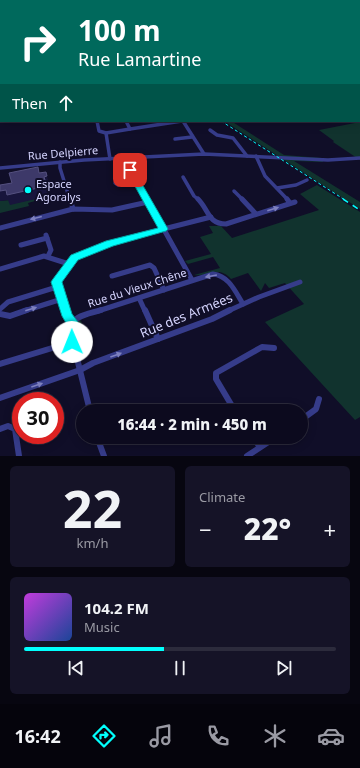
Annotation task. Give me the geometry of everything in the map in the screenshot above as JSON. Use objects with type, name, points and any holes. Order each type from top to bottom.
[{"type":"street","points":[[97,122],[99,131],[106,133],[176,122]]},
{"type":"street","points":[[126,122],[130,129]]},
{"type":"street","points":[[184,122],[204,154]]},
{"type":"street","points":[[210,130],[217,135],[233,138],[247,156]]},
{"type":"street","points":[[106,133],[110,159]]},
{"type":"street","points":[[176,139],[192,137]]},
{"type":"street","name":"Rue Delpierre","points":[[0,168],[60,162],[204,154],[328,160],[360,158]]},
{"type":"street","points":[[183,177],[194,196],[203,204],[216,223],[222,224],[293,202],[279,193],[277,188],[264,175],[256,156]]},
{"type":"street","points":[[129,158],[129,168],[192,280]]},
{"type":"street","points":[[60,162],[60,168],[73,209]]},
{"type":"street","points":[[277,188],[296,185],[307,180]]},
{"type":"street","points":[[234,191],[256,214]]},
{"type":"street","points":[[0,228],[73,209],[112,210],[148,202]]},
{"type":"street","points":[[88,404],[72,342],[70,330],[72,322],[67,316],[57,287],[57,280],[77,255],[136,236],[211,217]]},
{"type":"street","points":[[21,245],[47,236],[51,250],[48,256]]},
{"type":"street","points":[[0,269],[48,256],[69,264]]},
{"type":"street","points":[[112,276],[150,265],[154,268],[164,290]]},
{"type":"street","name":"Rue du Vieux Chêne","points":[[72,322],[78,318],[213,274],[223,276],[228,280],[243,304]]},
{"type":"street","name":"Rue des Armées","points":[[0,398],[80,370],[89,364],[212,319],[243,304],[300,282]]},
{"type":"street","points":[[0,309],[8,302],[57,287]]},
{"type":"street","points":[[139,298],[158,339]]},
{"type":"street","points":[[0,314],[10,316],[62,299]]},
{"type":"street","points":[[0,364],[72,342]]},
{"type":"street","points":[[231,404],[216,379],[216,373],[262,347],[274,348]]},
{"type":"street","points":[[308,415],[316,409],[319,399]]},
{"type":"street","points":[[0,429],[11,426],[15,429],[19,456]]},
{"type":"street","points":[[100,444],[104,456]]},
{"type":"street","points":[[247,456],[265,444]]},
{"type":"green space","points":[[226,122],[233,122],[284,155],[322,158],[323,162],[294,161],[360,202],[360,209]]},
{"type":"green space","points":[[360,122],[360,160],[333,142],[334,141],[319,130]]},
{"type":"green space","points":[[317,185],[360,212],[360,417],[355,420],[265,322],[304,304],[285,283],[269,288],[265,283],[261,291],[248,273],[231,279],[218,272],[194,275],[220,268],[213,257],[188,264],[185,261],[211,254],[200,237],[213,233],[209,226],[221,226],[232,238],[319,210],[300,194]]},
{"type":"green space","points":[[41,197],[42,199],[28,203],[29,206],[0,213],[0,201]]},
{"type":"green space","points":[[81,320],[83,330],[86,329],[89,337],[77,342],[73,330],[76,323]]},
{"type":"building","points":[[38,167],[39,173],[46,172],[47,176],[44,177],[47,186],[7,195],[6,190],[0,191],[0,185],[12,183],[9,173]]},
{"type":"railway","points":[[223,122],[345,200]]},
{"type":"railway","points":[[343,199],[360,210]]},
{"type":"place","name":"Espace Agoralys","points":[[28,190]]},
{"type":"route","points":[[72,342],[70,330],[72,322],[67,316],[56,282],[74,257],[110,244],[163,229],[130,170]]}]
